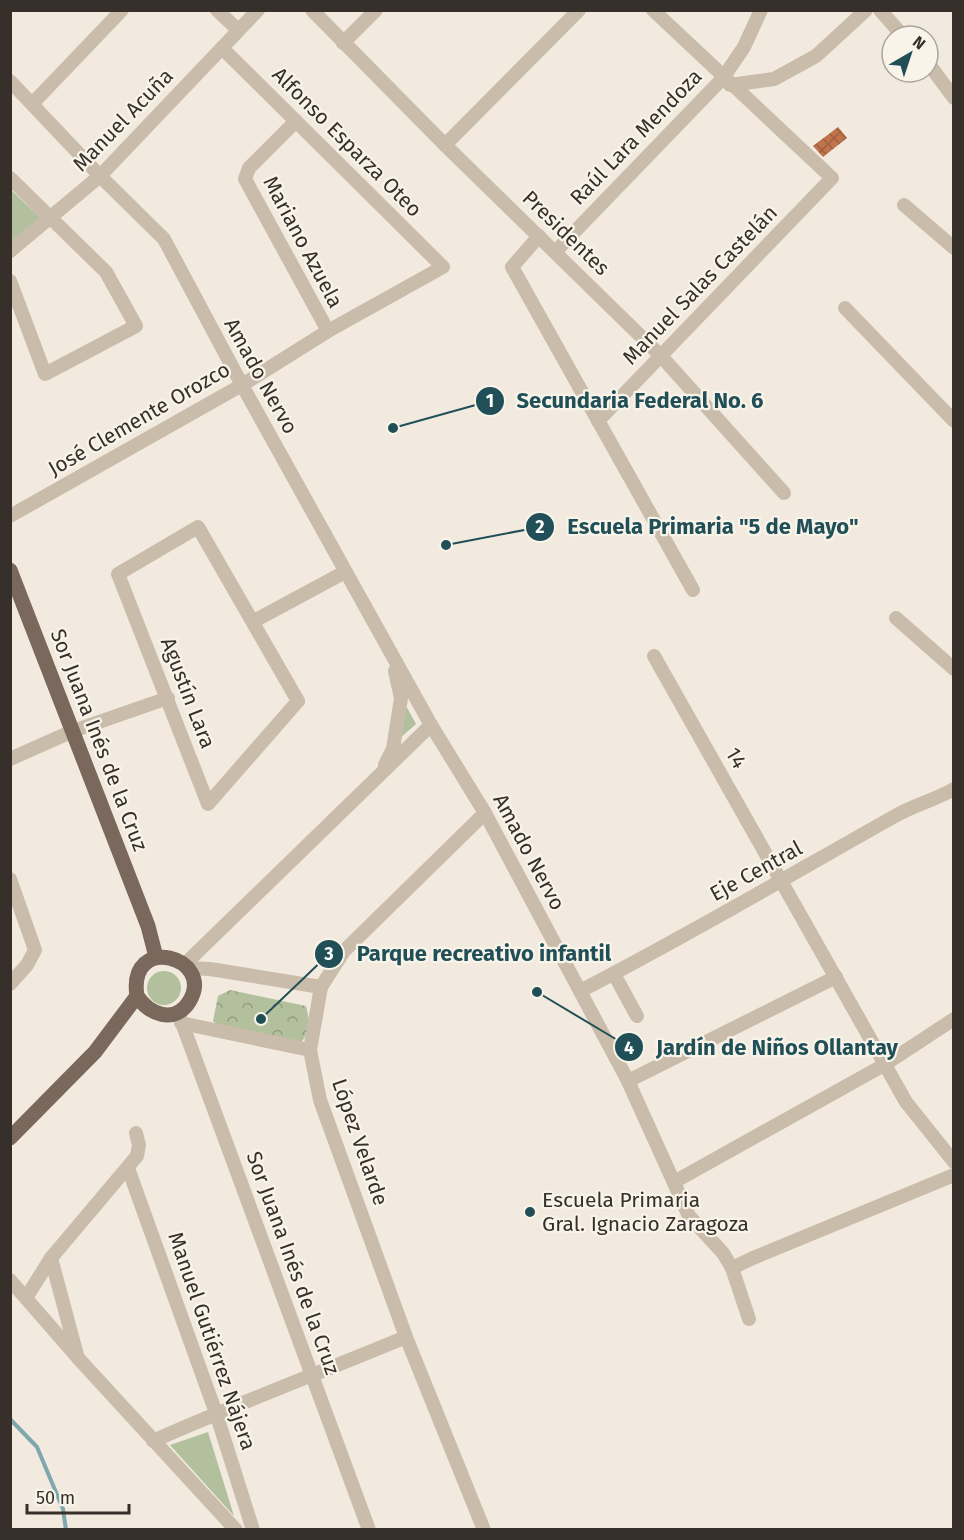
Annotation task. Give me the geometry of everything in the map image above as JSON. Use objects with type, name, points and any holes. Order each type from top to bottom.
[{"type":"main road","name":"Sor Juana Inés de la Cruz","points":[[10,570],[148,926],[156,957]]},
{"type":"main road","points":[[166,956],[176,958],[186,966],[192,975],[194,988],[180,1017],[153,1013],[143,1006],[137,996],[135,984],[138,972],[145,963],[156,957],[166,956]]},
{"type":"main road","points":[[10,1138],[95,1052],[137,996]]},
{"type":"street","points":[[33,103],[122,10]]},
{"type":"street","points":[[217,10],[238,30]]},
{"type":"street","name":"Manuel Acuña","points":[[10,251],[100,176],[258,10]]},
{"type":"street","name":"Presidentes","points":[[312,10],[661,356],[784,493]]},
{"type":"street","points":[[343,43],[376,10]]},
{"type":"street","points":[[446,145],[579,10]]},
{"type":"street","points":[[653,10],[727,81],[774,79],[816,56],[866,10]]},
{"type":"street","points":[[727,81],[760,10]]},
{"type":"street","points":[[880,10],[892,24]]},
{"type":"street","name":"Alfonso Esparza Oteo","points":[[222,48],[443,267]]},
{"type":"street","points":[[940,79],[954,98]]},
{"type":"street","name":"Amado Nervo","points":[[10,81],[100,176],[164,239],[345,572],[431,725],[485,813],[628,1081],[689,1216],[723,1253],[732,1268],[749,1318]]},
{"type":"street","name":"Manuel Salas Castelán","points":[[598,421],[832,178],[727,81]]},
{"type":"street","name":"Raúl Lara Mendoza","points":[[555,252],[727,81]]},
{"type":"street","name":"Mariano Azuela","points":[[296,122],[249,168],[245,179],[328,331]]},
{"type":"street","points":[[10,178],[106,272],[136,326],[45,374],[10,281]]},
{"type":"street","points":[[904,205],[954,248]]},
{"type":"street","points":[[539,236],[512,267],[693,590]]},
{"type":"street","name":"José Clemente Orozco","points":[[10,516],[242,385],[328,331],[443,267]]},
{"type":"street","points":[[844,308],[954,421]]},
{"type":"street","name":"Agustín Lara","points":[[198,527],[298,701],[208,804],[168,698],[118,574],[198,527]]},
{"type":"street","points":[[254,621],[345,572]]},
{"type":"street","points":[[896,618],[954,669]]},
{"type":"street","points":[[380,774],[393,749],[401,698],[391,654]]},
{"type":"street","name":"14","points":[[654,656],[837,977],[884,1065],[906,1102],[954,1162]]},
{"type":"street","points":[[10,759],[73,731],[168,698]]},
{"type":"street","points":[[186,966],[431,725]]},
{"type":"street","name":"Eje Central","points":[[580,992],[899,814],[935,800],[954,789]]},
{"type":"street","name":"López Velarde","points":[[484,1530],[406,1337],[320,1100],[310,1050],[321,987],[344,951],[485,813]]},
{"type":"street","points":[[10,879],[35,951],[27,965],[10,984]]},
{"type":"street","points":[[186,966],[321,987]]},
{"type":"street","points":[[614,974],[637,1016]]},
{"type":"street","points":[[628,1081],[837,977]]},
{"type":"street","points":[[180,1017],[310,1050]]},
{"type":"street","name":"Sor Juana Inés de la Cruz","points":[[180,1017],[369,1530]]},
{"type":"street","points":[[674,1182],[884,1065],[954,1019]]},
{"type":"street","points":[[26,1298],[51,1258],[137,1156],[139,1145],[136,1133]]},
{"type":"street","name":"Manuel Gutiérrez Nájera","points":[[128,1168],[216,1413],[253,1530]]},
{"type":"street","points":[[732,1268],[753,1257],[954,1175]]},
{"type":"street","points":[[51,1258],[78,1358]]},
{"type":"street","points":[[10,1280],[153,1441],[236,1530]]},
{"type":"street","points":[[153,1441],[216,1413],[406,1337]]},
{"type":"green space","points":[[10,189],[41,218],[10,244]]},
{"type":"green space","points":[[405,704],[416,724],[400,738]]},
{"type":"green space","points":[[164,971],[176,976],[181,988],[176,1000],[164,1005],[152,1000],[147,988],[152,976]]},
{"type":"green space","points":[[230,990],[306,1006],[309,1022],[306,1036],[299,1044],[221,1028],[213,1021],[218,996]]},
{"type":"green space","points":[[208,1432],[234,1516],[170,1445]]},
{"type":"building","points":[[838,127],[847,138],[823,157],[813,146]]},
{"type":"waterway","points":[[10,1419],[37,1447],[63,1509],[66,1530]]},
{"type":"place","name":"Secundaria Federal No. 6","points":[[393,428]]},
{"type":"place","name":"Escuela Primaria \"5 de Mayo\"","points":[[446,545]]},
{"type":"place","name":"Jardín de Niños Ollantay","points":[[537,992]]},
{"type":"place","name":"Parque recreativo infantil","points":[[261,1019]]},
{"type":"place","name":"Escuela Primaria Gral. Ignacio Zaragoza","points":[[530,1212]]}]
